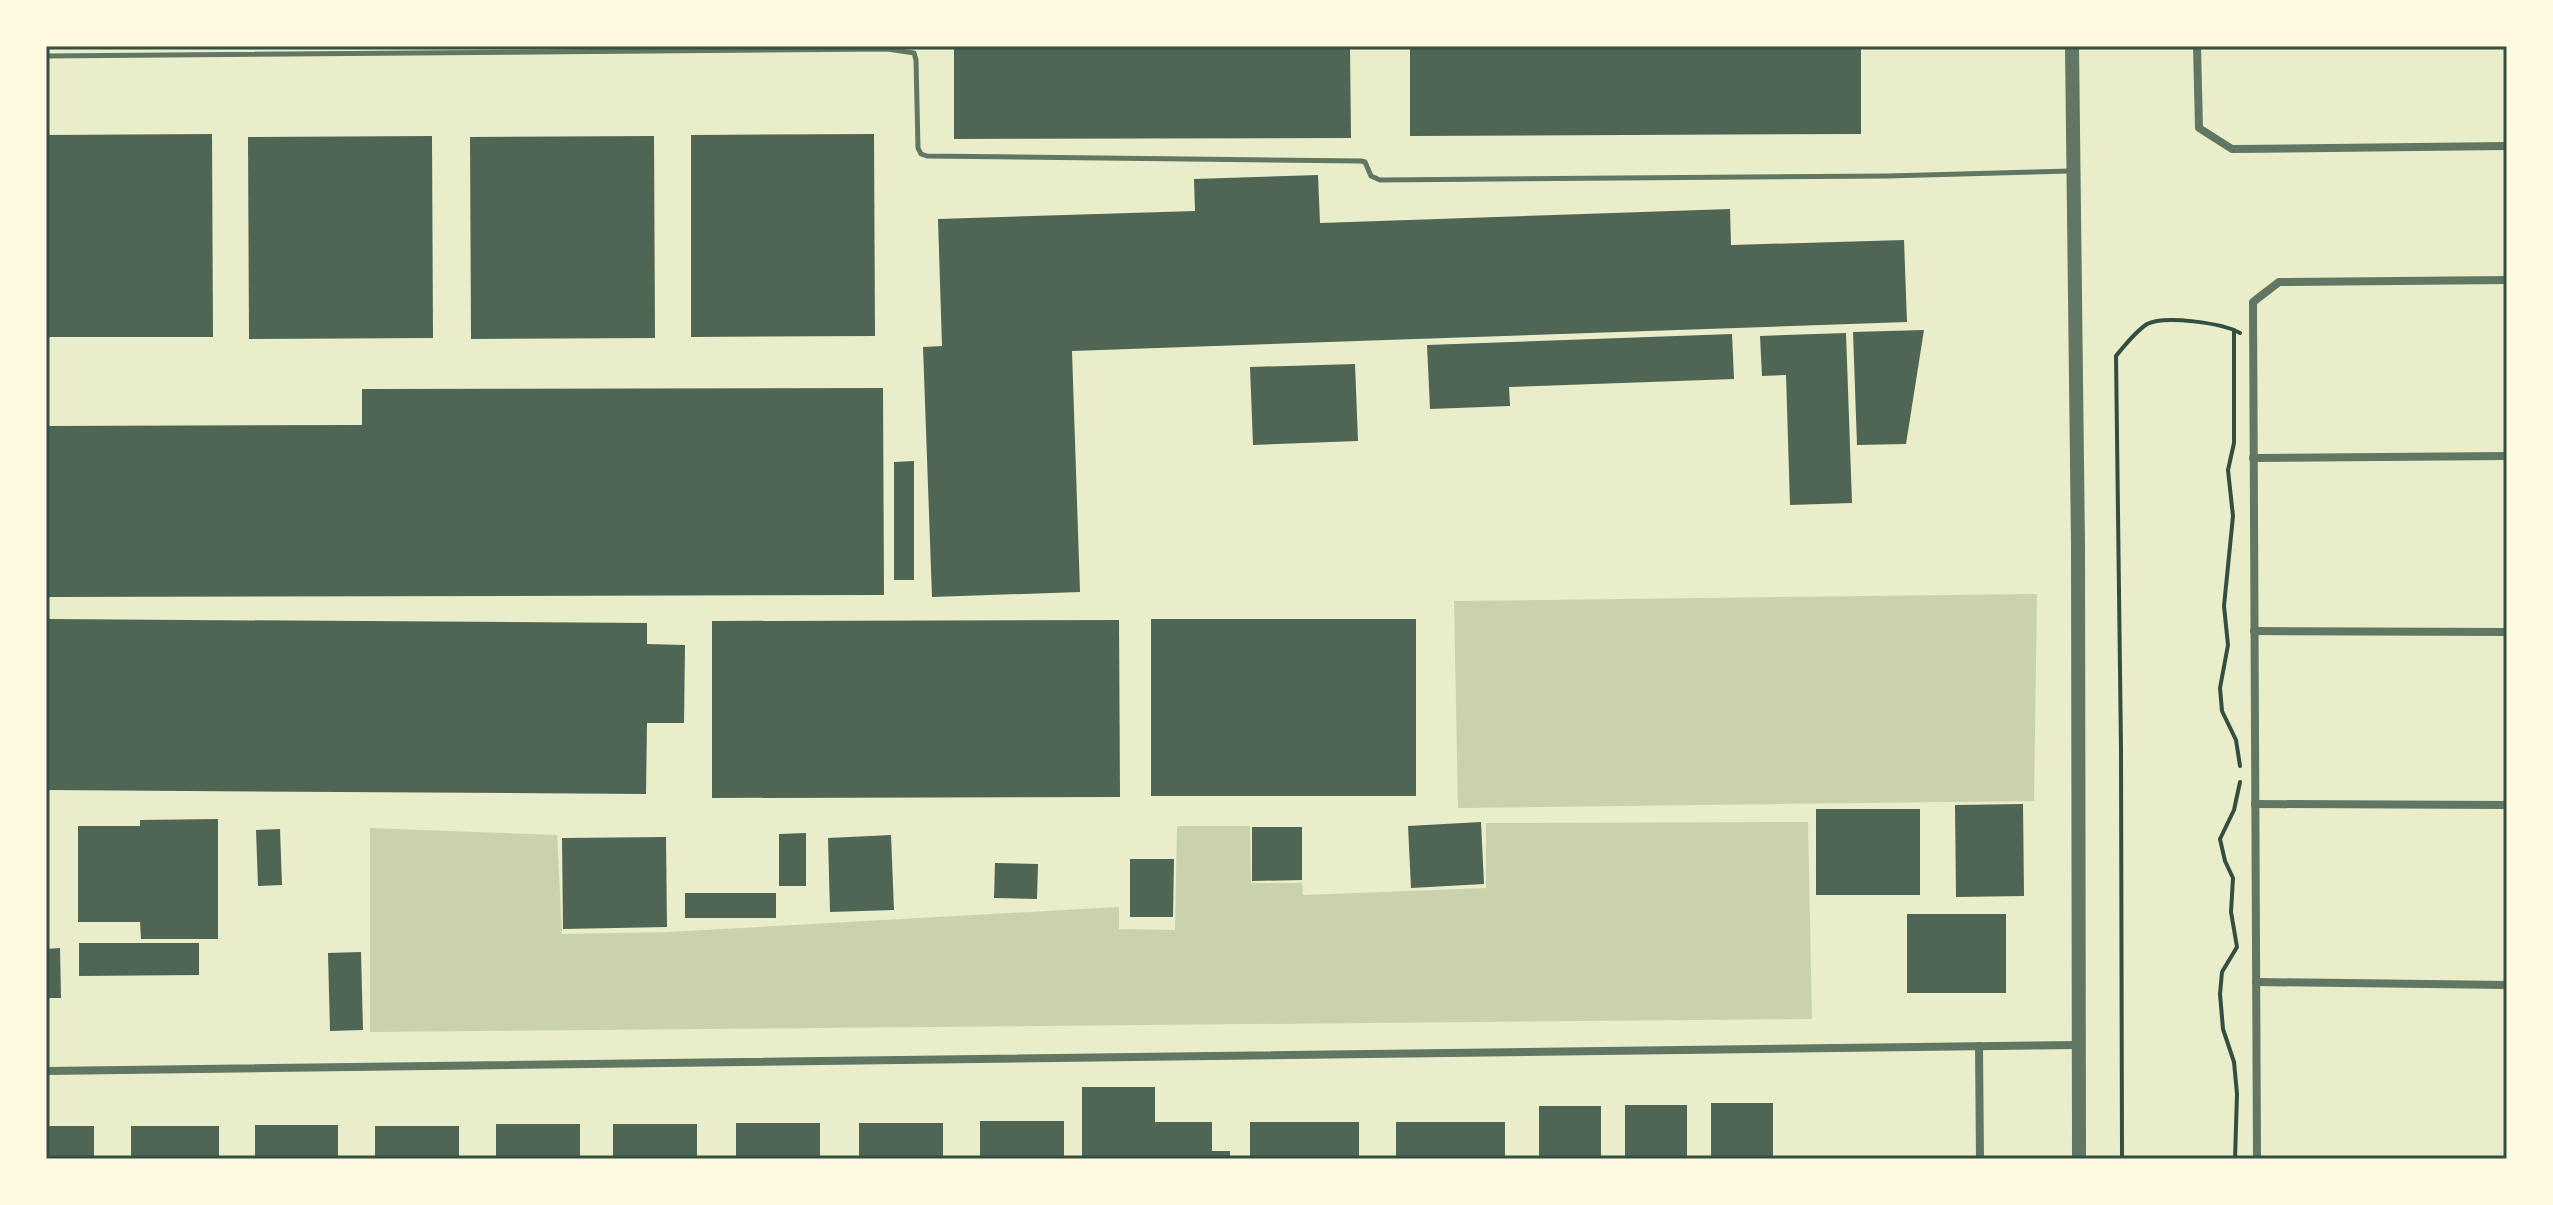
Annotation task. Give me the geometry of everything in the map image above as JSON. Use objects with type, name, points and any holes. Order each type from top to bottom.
[{"type":"street","points":[[2072,46],[2078,546],[2079,1159]]},
{"type":"street","points":[[2197,46],[2199,128],[2232,149],[2507,146]]},
{"type":"street","points":[[2257,1159],[2253,302],[2279,282],[2507,280]]},
{"type":"street","points":[[2253,458],[2507,456]]},
{"type":"street","points":[[2254,631],[2507,632]]},
{"type":"street","points":[[2255,804],[2507,805]]},
{"type":"street","points":[[2256,982],[2507,985]]},
{"type":"street","points":[[46,1071],[2078,1045]]},
{"type":"street","points":[[1979,1046],[1980,1159]]},
{"type":"lane","points":[[46,56],[888,49],[914,53],[918,148],[927,156],[1361,161],[1365,162],[1371,176],[1380,180],[2073,171]]},
{"type":"path","points":[[2122,1159],[2122,764],[2116,356],[2150,322],[2204,321],[2234,330],[2234,443],[2228,470],[2233,516],[2224,606],[2228,645],[2220,688],[2222,711],[2236,740],[2241,775],[2234,810],[2220,839],[2233,878],[2231,912],[2237,947],[2222,972],[2220,994],[2223,1029],[2234,1062],[2237,1094],[2235,1159]]},
{"type":"green space","points":[[2037,594],[2034,801],[1458,808],[1454,601]]},
{"type":"green space","points":[[1808,822],[1812,1019],[370,1032],[370,828],[557,835],[562,934],[667,932],[1119,907],[1119,929],[1175,930],[1177,826],[1250,826],[1251,883],[1302,883],[1303,895],[1486,888],[1486,823]]},
{"type":"building","points":[[954,46],[1350,46],[1351,138],[954,139]]},
{"type":"building","points":[[1410,46],[1861,46],[1861,134],[1410,136]]},
{"type":"building","points":[[212,134],[213,337],[46,337],[46,135]]},
{"type":"building","points":[[874,134],[875,336],[691,337],[691,135]]},
{"type":"building","points":[[432,136],[433,338],[249,339],[248,137]]},
{"type":"building","points":[[654,136],[655,338],[471,339],[470,137]]},
{"type":"building","points":[[1318,175],[1320,223],[1730,209],[1731,245],[1904,240],[1907,322],[1072,351],[1080,592],[932,597],[923,347],[942,346],[938,219],[1195,211],[1194,179]]},
{"type":"building","points":[[1924,330],[1906,444],[1857,445],[1853,332]]},
{"type":"building","points":[[1846,333],[1852,503],[1790,505],[1786,375],[1762,376],[1760,336]]},
{"type":"building","points":[[1732,334],[1734,379],[1509,387],[1510,406],[1430,409],[1427,345]]},
{"type":"building","points":[[1355,364],[1358,441],[1253,445],[1250,367]]},
{"type":"building","points":[[883,388],[884,595],[46,597],[46,426],[362,425],[362,389]]},
{"type":"building","points":[[914,461],[914,580],[894,580],[894,462]]},
{"type":"building","points":[[49,619],[647,623],[647,644],[685,645],[684,723],[647,723],[646,794],[46,790]]},
{"type":"building","points":[[1151,619],[1416,619],[1416,796],[1151,796]]},
{"type":"building","points":[[1119,620],[1120,797],[712,798],[712,621]]},
{"type":"building","points":[[2023,804],[2024,896],[1956,897],[1955,805]]},
{"type":"building","points":[[1816,809],[1920,809],[1920,895],[1816,895]]},
{"type":"building","points":[[218,819],[218,939],[141,939],[140,922],[78,922],[78,826],[140,826],[140,820]]},
{"type":"building","points":[[1481,822],[1484,884],[1411,888],[1408,826]]},
{"type":"building","points":[[1252,827],[1302,827],[1302,880],[1252,881]]},
{"type":"building","points":[[280,829],[282,885],[258,886],[256,830]]},
{"type":"building","points":[[806,833],[806,886],[779,886],[779,834]]},
{"type":"building","points":[[891,835],[894,910],[830,912],[828,838]]},
{"type":"building","points":[[666,837],[667,927],[563,929],[562,838]]},
{"type":"building","points":[[1130,859],[1174,859],[1173,917],[1130,917]]},
{"type":"building","points":[[995,863],[1038,864],[1037,899],[994,898]]},
{"type":"building","points":[[685,893],[776,893],[776,918],[685,918]]},
{"type":"building","points":[[1907,914],[2006,914],[2006,993],[1907,993]]},
{"type":"building","points":[[79,943],[199,943],[199,975],[79,976]]},
{"type":"building","points":[[60,948],[61,998],[46,998],[46,949]]},
{"type":"building","points":[[361,952],[363,1030],[330,1031],[328,953]]},
{"type":"building","points":[[1082,1087],[1155,1087],[1155,1122],[1212,1122],[1212,1151],[1230,1151],[1230,1159],[1082,1159]]},
{"type":"building","points":[[1711,1103],[1773,1103],[1773,1159],[1711,1159]]},
{"type":"building","points":[[1625,1105],[1687,1105],[1687,1159],[1625,1159]]},
{"type":"building","points":[[1539,1106],[1601,1106],[1601,1159],[1539,1159]]},
{"type":"building","points":[[980,1121],[1064,1121],[1064,1159],[980,1159]]},
{"type":"building","points":[[1250,1122],[1359,1122],[1359,1159],[1250,1159]]},
{"type":"building","points":[[1396,1122],[1505,1122],[1505,1159],[1396,1159]]},
{"type":"building","points":[[736,1123],[820,1123],[820,1159],[736,1159]]},
{"type":"building","points":[[859,1123],[943,1123],[943,1159],[859,1159]]},
{"type":"building","points":[[496,1124],[580,1124],[580,1159],[496,1159]]},
{"type":"building","points":[[613,1124],[697,1124],[697,1159],[613,1159]]},
{"type":"building","points":[[255,1125],[338,1125],[338,1159],[255,1159]]},
{"type":"building","points":[[46,1126],[94,1126],[94,1159],[46,1159]]},
{"type":"building","points":[[131,1126],[219,1126],[219,1159],[131,1159]]},
{"type":"building","points":[[375,1126],[459,1126],[459,1159],[375,1159]]}]
